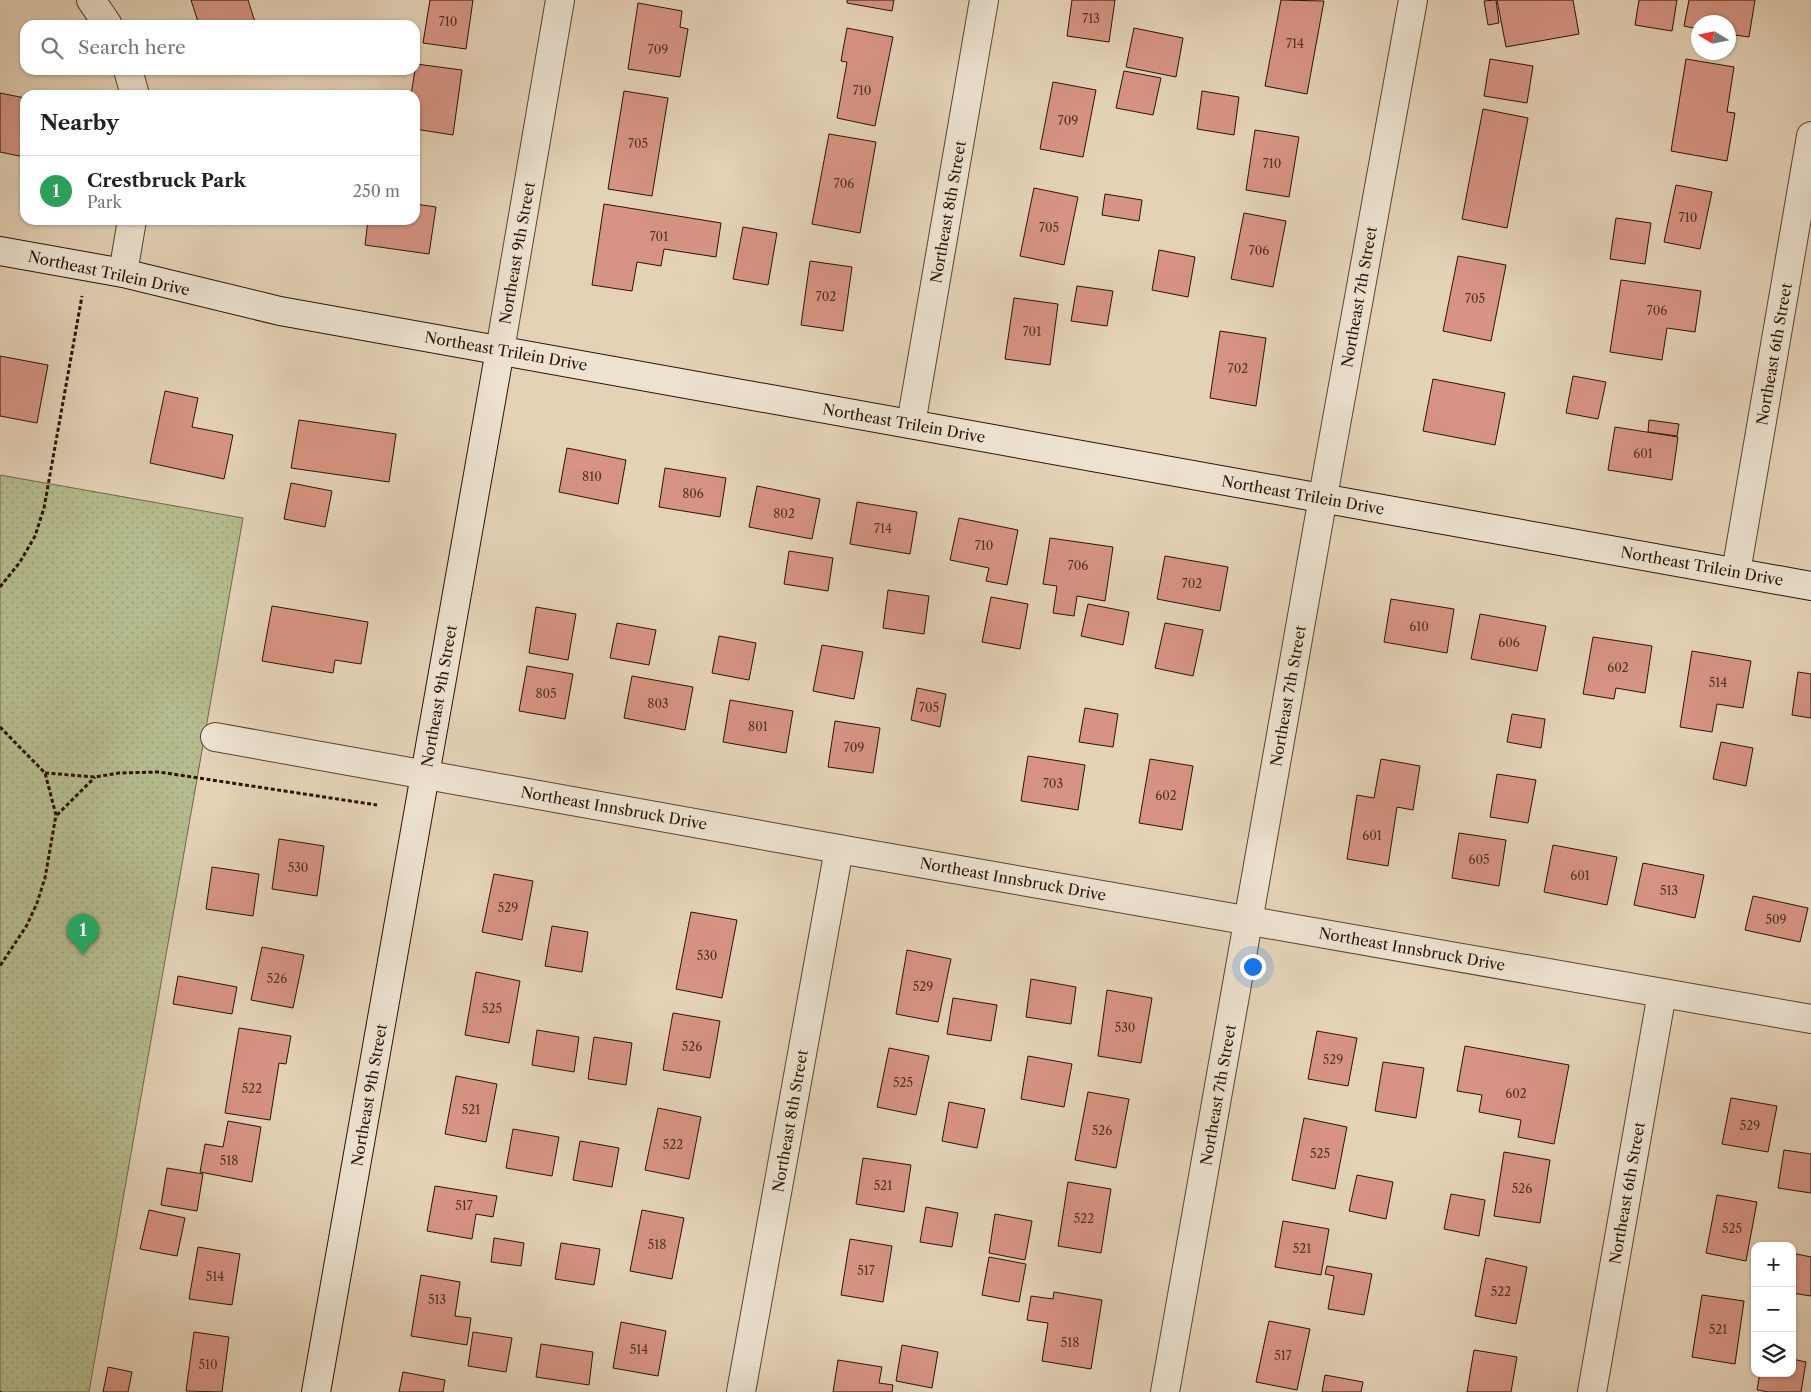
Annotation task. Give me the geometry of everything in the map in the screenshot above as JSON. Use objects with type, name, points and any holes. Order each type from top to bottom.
[{"type":"street","points":[[92,0],[105,20]]},
{"type":"street","name":"Northeast 9th Street","points":[[316,1392],[560,0]]},
{"type":"street","name":"Northeast 8th Street","points":[[911,424],[984,0]]},
{"type":"street","name":"Northeast 7th Street","points":[[1165,1392],[1413,0]]},
{"type":"street","points":[[129,75],[134,90]]},
{"type":"street","name":"Northeast 6th Street","points":[[1736,572],[1811,136]]},
{"type":"street","points":[[123,273],[131,225]]},
{"type":"street","name":"Northeast Trilein Drive","points":[[0,250],[123,273],[280,311],[1811,586]]},
{"type":"street","name":"Northeast Innsbruck Drive","points":[[215,737],[1811,1020]]},
{"type":"street","name":"Northeast 8th Street","points":[[741,1392],[839,849]]},
{"type":"street","name":"Northeast 6th Street","points":[[1592,1392],[1662,993]]},
{"type":"path","points":[[0,587],[20,562],[32,542],[44,508],[88,266]]},
{"type":"path","points":[[0,727],[45,773],[56,815],[45,878],[37,903],[27,925],[0,966]]},
{"type":"path","points":[[45,773],[95,777],[119,773],[159,772],[377,805]]},
{"type":"path","points":[[56,815],[95,777]]},
{"type":"green space","points":[[0,475],[243,518],[89,1392],[0,1392]]},
{"type":"building","points":[[191,0],[248,0],[254,20],[197,20]]},
{"type":"building","points":[[430,0],[473,0],[466,49],[423,43]]},
{"type":"building","points":[[847,0],[894,0],[892,11],[847,3]]},
{"type":"building","points":[[1072,0],[1115,0],[1109,42],[1067,36]]},
{"type":"building","points":[[1281,0],[1324,1],[1307,94],[1265,86]]},
{"type":"building","points":[[1496,0],[1499,23],[1488,25],[1484,1]]},
{"type":"building","points":[[1497,0],[1573,0],[1579,34],[1506,47]]},
{"type":"building","points":[[1639,0],[1677,0],[1672,31],[1635,25]]},
{"type":"building","points":[[1689,0],[1755,0],[1749,37],[1736,35],[1736,15],[1691,15],[1691,28],[1684,26]]},
{"type":"building","points":[[638,3],[682,11],[680,27],[688,29],[680,77],[628,69]]},
{"type":"building","points":[[847,28],[893,37],[875,126],[837,118],[847,62],[841,61]]},
{"type":"building","points":[[1134,28],[1183,38],[1176,77],[1126,67]]},
{"type":"building","points":[[1490,59],[1533,66],[1527,103],[1484,96]]},
{"type":"building","points":[[1686,59],[1734,67],[1727,112],[1735,113],[1727,161],[1671,151]]},
{"type":"building","points":[[420,65],[462,70],[453,135],[420,130],[420,90],[412,90],[414,75],[420,75]]},
{"type":"building","points":[[1124,71],[1161,78],[1153,115],[1116,108]]},
{"type":"building","points":[[1053,82],[1096,90],[1083,157],[1040,149]]},
{"type":"building","points":[[624,91],[668,98],[652,196],[608,189]]},
{"type":"building","points":[[1202,91],[1239,97],[1234,135],[1197,129]]},
{"type":"building","points":[[0,93],[20,97],[20,156],[0,152]]},
{"type":"building","points":[[1483,109],[1528,118],[1507,228],[1462,219]]},
{"type":"building","points":[[1255,130],[1299,137],[1289,197],[1246,190]]},
{"type":"building","points":[[829,134],[876,142],[860,233],[812,224]]},
{"type":"building","points":[[1676,185],[1712,192],[1700,249],[1664,242]]},
{"type":"building","points":[[1034,188],[1078,197],[1064,265],[1020,256]]},
{"type":"building","points":[[1105,194],[1142,200],[1139,221],[1102,215]]},
{"type":"building","points":[[604,204],[721,223],[716,257],[664,249],[661,266],[637,262],[632,291],[592,285]]},
{"type":"building","points":[[420,205],[436,207],[429,254],[365,245],[367,225],[420,225]]},
{"type":"building","points":[[1244,213],[1286,221],[1273,287],[1231,279]]},
{"type":"building","points":[[1616,218],[1651,223],[1645,264],[1610,259]]},
{"type":"building","points":[[743,227],[777,233],[768,285],[733,279]]},
{"type":"building","points":[[1159,250],[1195,257],[1188,297],[1152,290]]},
{"type":"building","points":[[1458,256],[1506,265],[1491,341],[1443,331]]},
{"type":"building","points":[[810,261],[852,267],[843,331],[801,325]]},
{"type":"building","points":[[1621,280],[1701,291],[1695,332],[1667,328],[1662,360],[1610,352]]},
{"type":"building","points":[[1077,286],[1113,291],[1107,326],[1071,321]]},
{"type":"building","points":[[1014,298],[1058,304],[1050,365],[1005,359]]},
{"type":"building","points":[[1220,331],[1266,338],[1256,406],[1210,398]]},
{"type":"building","points":[[0,356],[48,365],[37,423],[0,416]]},
{"type":"building","points":[[1573,376],[1606,382],[1598,419],[1566,413]]},
{"type":"building","points":[[1433,379],[1505,393],[1495,445],[1423,431]]},
{"type":"building","points":[[165,391],[198,398],[192,427],[233,435],[224,479],[150,463]]},
{"type":"building","points":[[299,420],[396,434],[389,482],[291,468]]},
{"type":"building","points":[[1649,420],[1679,424],[1677,436],[1648,432]]},
{"type":"building","points":[[1615,427],[1678,437],[1672,480],[1608,470]]},
{"type":"building","points":[[567,448],[626,460],[618,504],[559,492]]},
{"type":"building","points":[[665,468],[726,478],[720,517],[659,507]]},
{"type":"building","points":[[291,483],[332,491],[325,527],[284,519]]},
{"type":"building","points":[[757,486],[820,499],[812,539],[749,527]]},
{"type":"building","points":[[857,502],[917,512],[910,554],[850,544]]},
{"type":"building","points":[[959,518],[1018,530],[1007,585],[986,581],[989,568],[950,560]]},
{"type":"building","points":[[1050,538],[1113,547],[1105,601],[1077,596],[1074,616],[1053,613],[1057,586],[1043,584]]},
{"type":"building","points":[[789,551],[833,558],[828,591],[784,584]]},
{"type":"building","points":[[1165,556],[1228,567],[1220,611],[1157,599]]},
{"type":"building","points":[[888,590],[929,596],[924,634],[883,628]]},
{"type":"building","points":[[991,597],[1028,604],[1020,649],[982,642]]},
{"type":"building","points":[[1391,599],[1454,609],[1447,653],[1384,642]]},
{"type":"building","points":[[1088,604],[1129,612],[1123,645],[1081,636]]},
{"type":"building","points":[[272,606],[368,622],[361,664],[335,660],[333,673],[262,661]]},
{"type":"building","points":[[536,607],[576,614],[568,660],[529,653]]},
{"type":"building","points":[[1480,614],[1546,626],[1537,671],[1471,659]]},
{"type":"building","points":[[617,623],[656,630],[649,665],[610,658]]},
{"type":"building","points":[[1165,623],[1203,630],[1193,676],[1155,668]]},
{"type":"building","points":[[719,636],[756,643],[749,680],[712,673]]},
{"type":"building","points":[[1593,637],[1652,646],[1645,693],[1616,688],[1614,699],[1583,694]]},
{"type":"building","points":[[822,645],[863,652],[854,699],[813,691]]},
{"type":"building","points":[[1692,651],[1751,661],[1743,708],[1717,704],[1712,732],[1680,727]]},
{"type":"building","points":[[527,666],[573,674],[565,719],[519,711]]},
{"type":"building","points":[[1798,672],[1811,674],[1811,718],[1792,715]]},
{"type":"building","points":[[632,676],[693,687],[685,730],[624,718]]},
{"type":"building","points":[[917,688],[946,694],[940,727],[911,720]]},
{"type":"building","points":[[730,700],[793,711],[786,753],[723,742]]},
{"type":"building","points":[[1085,708],[1118,714],[1113,747],[1079,742]]},
{"type":"building","points":[[1512,714],[1545,719],[1541,748],[1507,742]]},
{"type":"building","points":[[835,721],[880,728],[873,773],[828,767]]},
{"type":"building","points":[[1721,742],[1753,748],[1746,786],[1713,779]]},
{"type":"building","points":[[1028,756],[1085,765],[1078,810],[1021,801]]},
{"type":"building","points":[[1150,759],[1193,766],[1182,830],[1139,823]]},
{"type":"building","points":[[1381,759],[1420,766],[1413,810],[1397,807],[1388,866],[1347,859],[1357,795],[1374,798]]},
{"type":"building","points":[[1497,774],[1536,780],[1528,823],[1490,817]]},
{"type":"building","points":[[1459,833],[1506,840],[1499,886],[1452,878]]},
{"type":"building","points":[[279,839],[324,846],[317,896],[272,889]]},
{"type":"building","points":[[1553,845],[1617,857],[1607,905],[1544,892]]},
{"type":"building","points":[[1643,863],[1704,875],[1695,918],[1634,905]]},
{"type":"building","points":[[212,867],[259,874],[253,916],[206,909]]},
{"type":"building","points":[[494,874],[533,881],[522,940],[482,932]]},
{"type":"building","points":[[1753,896],[1808,908],[1800,942],[1745,930]]},
{"type":"building","points":[[691,912],[737,920],[722,998],[676,989]]},
{"type":"building","points":[[552,926],[588,932],[582,972],[545,966]]},
{"type":"building","points":[[262,947],[304,955],[293,1008],[251,1000]]},
{"type":"building","points":[[907,950],[951,959],[938,1022],[896,1014]]},
{"type":"building","points":[[476,972],[520,981],[509,1043],[465,1035]]},
{"type":"building","points":[[178,976],[237,987],[232,1014],[173,1004]]},
{"type":"building","points":[[1031,979],[1076,987],[1071,1024],[1026,1017]]},
{"type":"building","points":[[1107,990],[1152,998],[1141,1063],[1098,1056]]},
{"type":"building","points":[[953,998],[997,1005],[991,1041],[947,1034]]},
{"type":"building","points":[[673,1013],[720,1021],[710,1078],[663,1070]]},
{"type":"building","points":[[239,1028],[291,1036],[286,1064],[279,1063],[270,1120],[225,1113]]},
{"type":"building","points":[[537,1030],[579,1037],[574,1072],[532,1065]]},
{"type":"building","points":[[1317,1031],[1357,1038],[1348,1086],[1308,1079]]},
{"type":"building","points":[[594,1037],[632,1043],[626,1085],[588,1079]]},
{"type":"building","points":[[1465,1046],[1569,1065],[1554,1144],[1518,1137],[1521,1120],[1479,1112],[1482,1095],[1457,1091]]},
{"type":"building","points":[[889,1048],[929,1056],[916,1115],[877,1107]]},
{"type":"building","points":[[1028,1056],[1072,1064],[1064,1107],[1021,1099]]},
{"type":"building","points":[[1383,1062],[1424,1068],[1416,1118],[1375,1111]]},
{"type":"building","points":[[456,1076],[497,1084],[486,1142],[445,1134]]},
{"type":"building","points":[[1088,1092],[1129,1099],[1116,1168],[1075,1160]]},
{"type":"building","points":[[1731,1098],[1777,1106],[1768,1152],[1722,1144]]},
{"type":"building","points":[[949,1102],[985,1109],[977,1148],[942,1141]]},
{"type":"building","points":[[658,1108],[701,1117],[689,1179],[645,1170]]},
{"type":"building","points":[[1304,1118],[1347,1127],[1335,1189],[1292,1180]]},
{"type":"building","points":[[228,1121],[261,1127],[252,1182],[200,1172],[205,1144],[223,1147]]},
{"type":"building","points":[[513,1129],[559,1137],[552,1176],[506,1168]]},
{"type":"building","points":[[580,1141],[619,1148],[612,1187],[573,1180]]},
{"type":"building","points":[[1784,1150],[1811,1154],[1811,1193],[1778,1188]]},
{"type":"building","points":[[1504,1152],[1550,1160],[1540,1223],[1494,1216]]},
{"type":"building","points":[[863,1158],[911,1165],[904,1212],[856,1204]]},
{"type":"building","points":[[167,1168],[203,1174],[197,1211],[161,1205]]},
{"type":"building","points":[[1357,1175],[1393,1182],[1386,1219],[1349,1211]]},
{"type":"building","points":[[1068,1182],[1111,1189],[1101,1253],[1058,1246]]},
{"type":"building","points":[[435,1186],[497,1196],[493,1217],[476,1214],[472,1239],[427,1231]]},
{"type":"building","points":[[1451,1194],[1485,1200],[1479,1236],[1444,1229]]},
{"type":"building","points":[[1717,1195],[1757,1202],[1746,1261],[1706,1253]]},
{"type":"building","points":[[926,1207],[958,1213],[952,1247],[920,1242]]},
{"type":"building","points":[[149,1210],[185,1218],[177,1256],[140,1249]]},
{"type":"building","points":[[642,1210],[684,1218],[672,1279],[630,1271]]},
{"type":"building","points":[[995,1214],[1032,1221],[1025,1260],[989,1253]]},
{"type":"building","points":[[1283,1221],[1329,1229],[1321,1275],[1275,1267]]},
{"type":"building","points":[[494,1238],[524,1243],[521,1266],[491,1262]]},
{"type":"building","points":[[850,1239],[892,1246],[883,1302],[841,1295]]},
{"type":"building","points":[[561,1243],[600,1249],[594,1285],[555,1279]]},
{"type":"building","points":[[198,1247],[240,1254],[232,1305],[189,1299]]},
{"type":"building","points":[[1796,1254],[1811,1257],[1811,1296],[1796,1294]]},
{"type":"building","points":[[989,1257],[1026,1264],[1019,1302],[982,1295]]},
{"type":"building","points":[[1486,1258],[1527,1267],[1516,1324],[1475,1316]]},
{"type":"building","points":[[1327,1266],[1372,1274],[1364,1315],[1328,1309],[1334,1276],[1325,1274]]},
{"type":"building","points":[[421,1275],[460,1282],[455,1316],[471,1318],[467,1345],[411,1336]]},
{"type":"building","points":[[1054,1292],[1102,1300],[1091,1369],[1042,1361],[1048,1323],[1027,1320],[1031,1296],[1053,1299]]},
{"type":"building","points":[[1702,1295],[1744,1301],[1735,1364],[1692,1357]]},
{"type":"building","points":[[1269,1321],[1310,1329],[1297,1390],[1256,1382]]},
{"type":"building","points":[[621,1322],[666,1331],[658,1376],[613,1368]]},
{"type":"building","points":[[194,1332],[229,1337],[222,1392],[186,1391]]},
{"type":"building","points":[[473,1332],[512,1338],[506,1372],[468,1366]]},
{"type":"building","points":[[541,1344],[593,1352],[589,1385],[536,1377]]},
{"type":"building","points":[[902,1345],[938,1352],[932,1388],[896,1381]]},
{"type":"building","points":[[1474,1350],[1517,1357],[1511,1392],[1467,1392]]},
{"type":"building","points":[[838,1360],[882,1367],[879,1383],[893,1385],[892,1392],[833,1392]]},
{"type":"building","points":[[1796,1360],[1806,1362],[1801,1392],[1757,1390],[1759,1377],[1796,1377]]},
{"type":"building","points":[[108,1367],[132,1372],[128,1392],[103,1392]]},
{"type":"building","points":[[403,1372],[445,1380],[443,1392],[399,1392]]},
{"type":"building","points":[[1325,1375],[1363,1382],[1361,1392],[1322,1392]]},
{"type":"place","name":"Crestbruck Park","points":[[83,955]]}]
